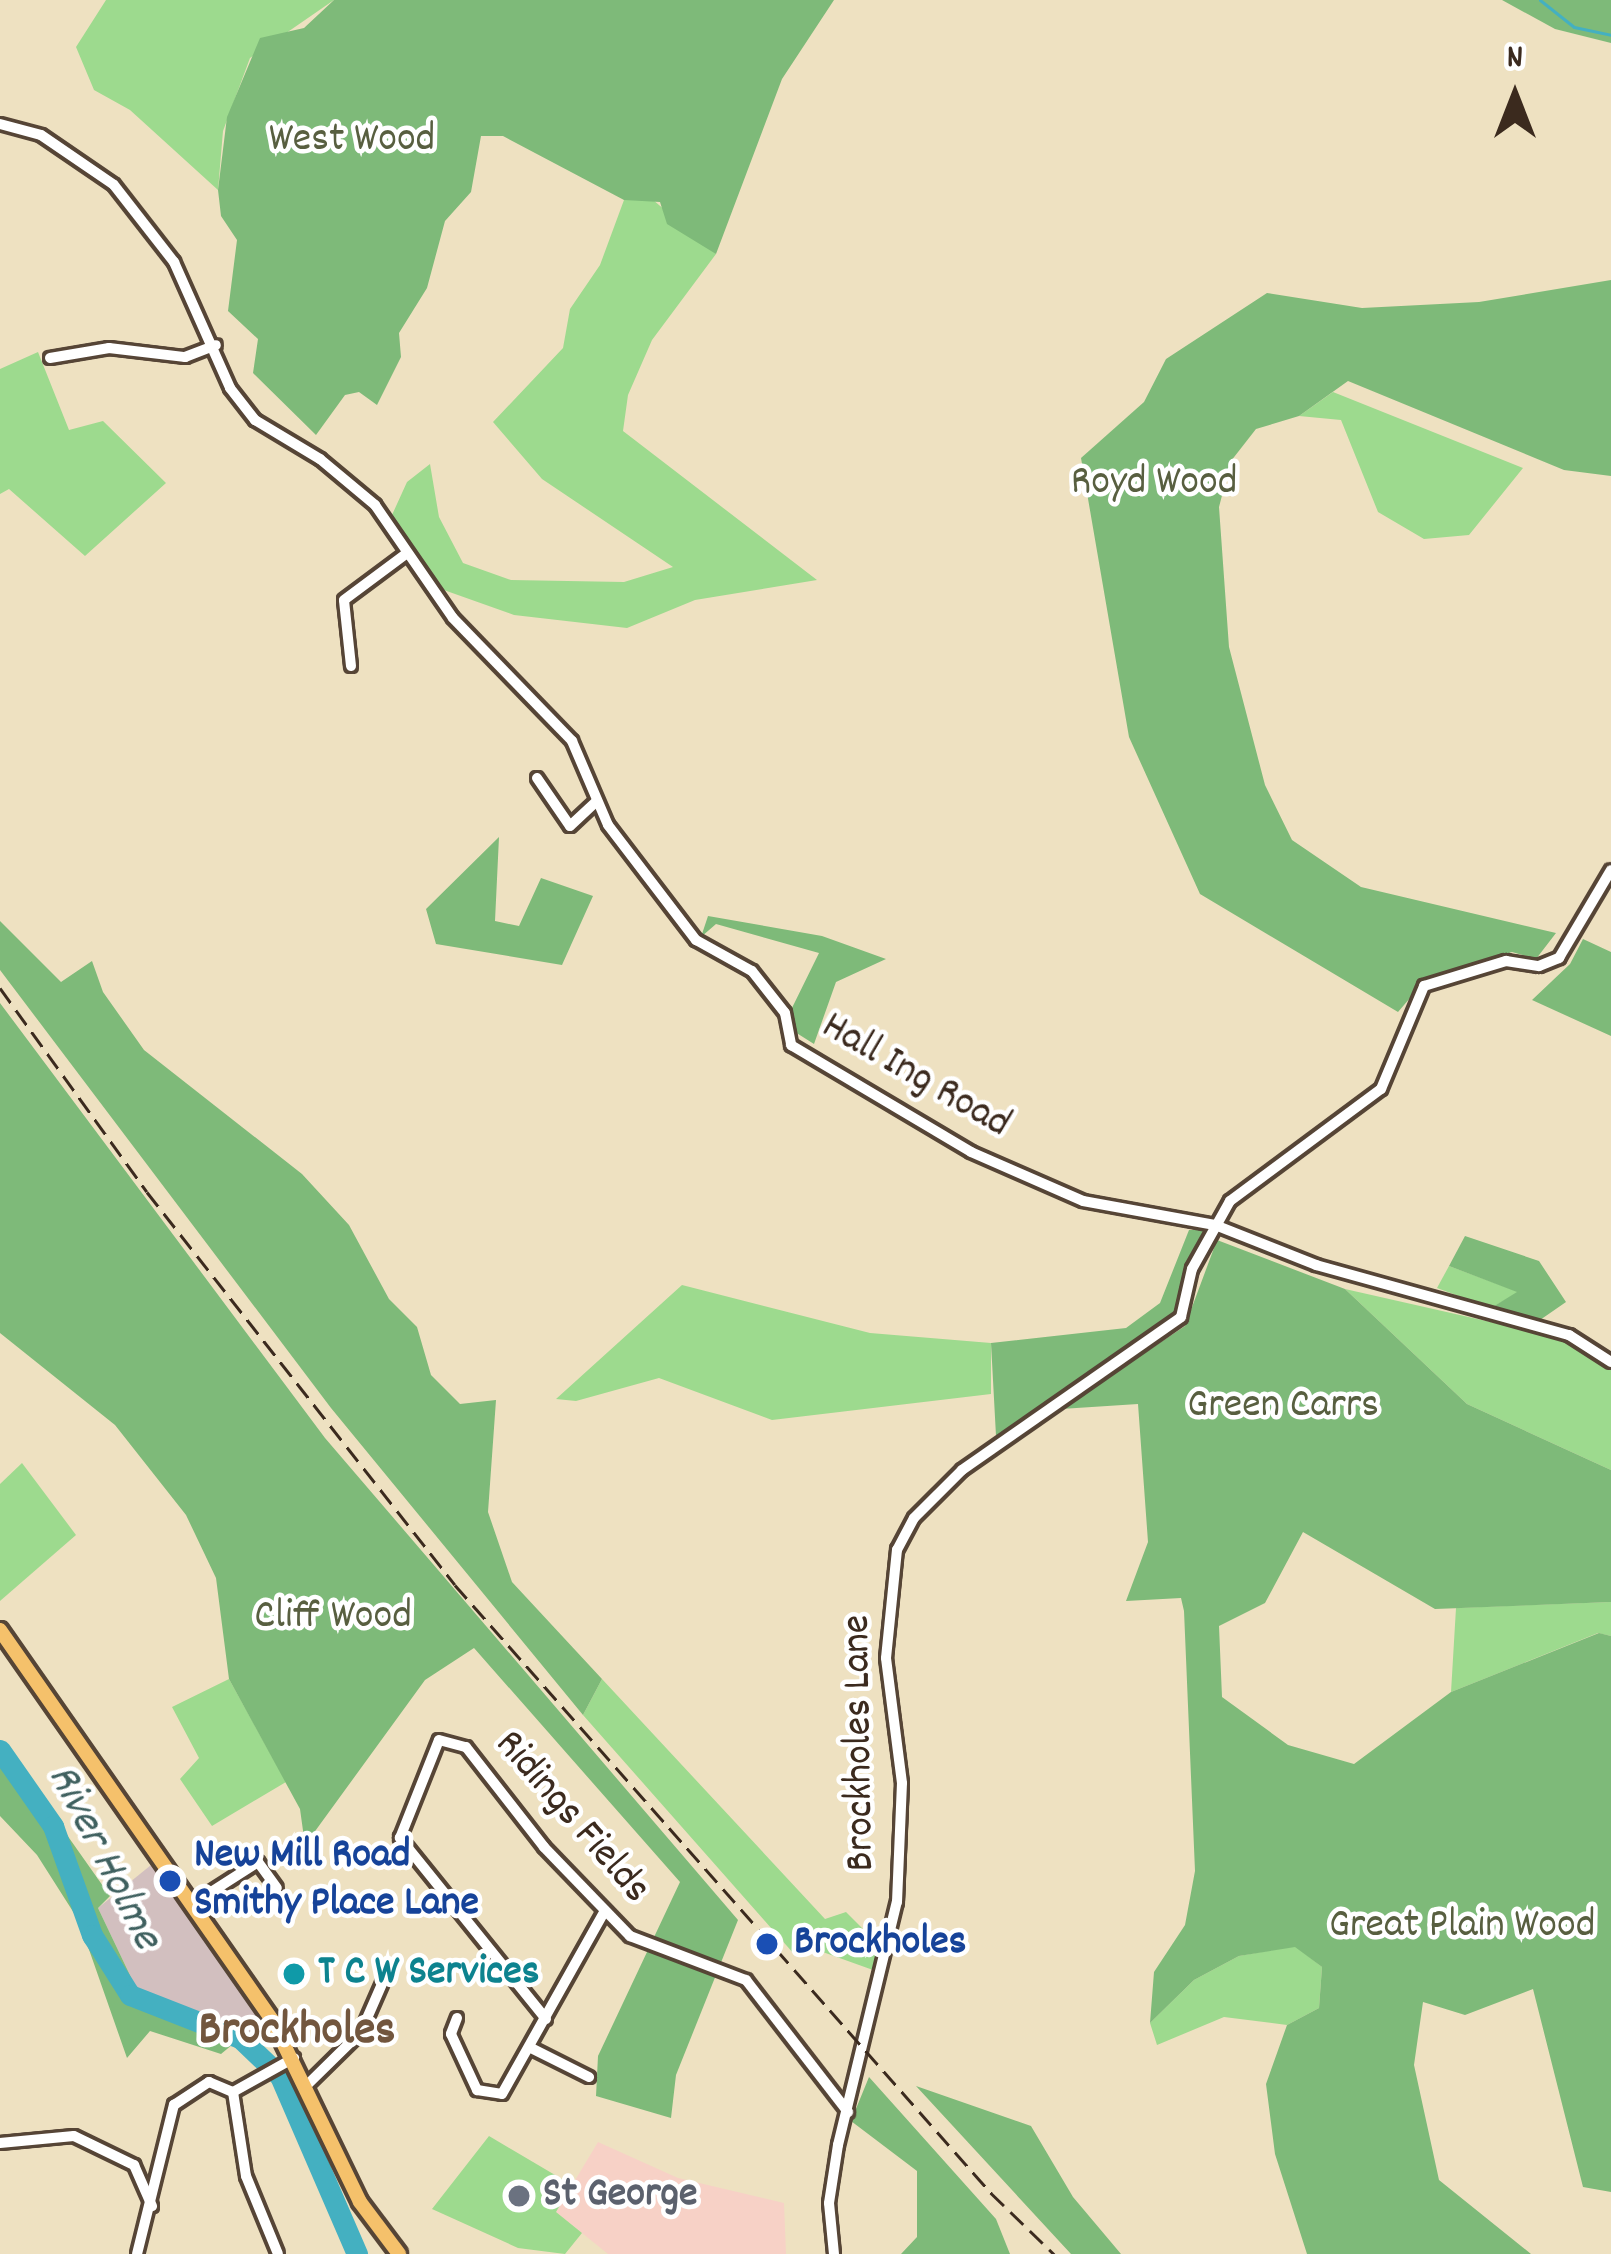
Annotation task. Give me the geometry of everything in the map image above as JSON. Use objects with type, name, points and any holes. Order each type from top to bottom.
[{"type":"main road","points":[[0,1630],[194,1904],[289,2061],[308,2084],[360,2202],[399,2254]]},
{"type":"street","name":"Hall Ing Road","points":[[0,124],[41,135],[114,185],[175,262],[216,345],[230,388],[254,420],[320,459],[374,505],[453,618],[572,740],[596,802],[696,940],[763,985],[784,1013],[791,1045],[971,1153],[1083,1202],[1215,1225],[1316,1265],[1569,1335],[1611,1362]]},
{"type":"street","points":[[50,358],[109,348],[185,357],[216,345]]},
{"type":"street","points":[[352,666],[344,600],[406,554]]},
{"type":"street","points":[[537,778],[571,826],[596,802]]},
{"type":"street","name":"Brockholes Lane","points":[[834,2254],[830,2203],[897,1902],[902,1783],[886,1658],[897,1550],[914,1518],[962,1470],[1180,1317],[1192,1269],[1230,1201],[1388,1081],[1412,1001],[1424,986],[1506,961],[1539,966],[1559,958],[1611,870]]},
{"type":"street","name":"Ridings Fields","points":[[546,2019],[400,1838],[439,1740],[466,1747],[603,1914],[629,1936],[746,1980],[848,2112]]},
{"type":"street","points":[[194,1904],[258,1862],[277,1888]]},
{"type":"street","points":[[457,2018],[454,2044],[487,2096],[502,2094],[603,1914]]},
{"type":"street","points":[[308,2084],[361,2032],[385,1977]]},
{"type":"street","points":[[531,2048],[589,2077]]},
{"type":"street","points":[[233,2092],[289,2061]]},
{"type":"street","points":[[137,2254],[174,2104],[209,2082],[233,2092]]},
{"type":"street","points":[[233,2092],[247,2176],[278,2254]]},
{"type":"street","points":[[0,2143],[74,2136],[134,2165],[152,2206]]},
{"type":"shaded area","points":[[156,1861],[263,2023],[238,2040],[138,1992],[98,1908]]},
{"type":"shaded area","points":[[598,2142],[678,2178],[784,2203],[786,2254],[608,2254],[556,2212]]},
{"type":"green space","points":[[106,0],[334,0],[250,58],[223,131],[218,190],[130,110],[94,90],[76,47]]},
{"type":"green space","name":"West Wood","points":[[334,0],[834,0],[782,79],[716,254],[667,224],[660,202],[624,200],[503,136],[481,136],[471,192],[445,221],[427,288],[399,333],[401,357],[377,405],[359,392],[345,395],[316,435],[253,373],[258,339],[228,311],[237,240],[221,216],[218,190],[227,117],[260,38],[304,28]]},
{"type":"green space","points":[[1502,0],[1611,0],[1611,43],[1555,29]]},
{"type":"green space","points":[[652,199],[716,254],[652,340],[628,395],[623,431],[817,580],[695,600],[627,628],[514,615],[441,589],[392,515],[407,482],[430,464],[439,517],[463,563],[511,580],[624,582],[673,567],[542,479],[493,422],[563,348],[570,309],[600,265],[624,200]]},
{"type":"green space","name":"Royd Wood","points":[[1611,280],[1611,476],[1564,470],[1348,381],[1299,416],[1256,429],[1231,461],[1219,507],[1229,647],[1265,785],[1292,840],[1361,887],[1556,933],[1536,959],[1512,952],[1428,977],[1398,1012],[1200,894],[1129,737],[1081,458],[1144,402],[1166,359],[1267,293],[1362,308],[1479,302]]},
{"type":"green space","points":[[38,352],[69,430],[103,421],[166,483],[85,556],[9,489],[0,494],[0,369]]},
{"type":"green space","points":[[1333,392],[1523,468],[1469,535],[1424,539],[1378,512],[1341,420],[1299,416]]},
{"type":"green space","points":[[499,837],[495,921],[519,926],[541,878],[593,896],[562,965],[436,944],[426,909]]},
{"type":"green space","points":[[708,916],[822,936],[886,959],[836,982],[814,1044],[795,1032],[789,1014],[819,953],[716,924],[701,937]]},
{"type":"green space","points":[[0,921],[61,982],[92,961],[103,992],[144,1050],[302,1174],[349,1225],[389,1299],[417,1327],[431,1375],[460,1404],[496,1400],[488,1512],[512,1582],[602,1679],[583,1715],[331,1408],[0,970]]},
{"type":"green space","points":[[1583,939],[1611,952],[1611,1036],[1532,1000],[1570,964]]},
{"type":"green space","name":"Cliff Wood","points":[[0,1003],[325,1438],[738,1920],[676,2075],[671,2118],[596,2096],[598,2056],[680,1882],[474,1648],[425,1680],[305,1845],[300,1809],[229,1679],[216,1578],[186,1515],[115,1425],[0,1333]]},
{"type":"green space","points":[[1189,1230],[1205,1230],[1176,1314],[996,1436],[991,1343],[1126,1328],[1160,1303]]},
{"type":"green space","points":[[1465,1236],[1539,1261],[1566,1302],[1540,1320],[1491,1308],[1517,1292],[1449,1266]]},
{"type":"green space","name":"Green Carrs","points":[[1217,1240],[1345,1289],[1467,1404],[1611,1470],[1611,1602],[1435,1609],[1303,1532],[1265,1603],[1219,1626],[1222,1697],[1288,1745],[1354,1764],[1451,1692],[1599,1633],[1611,1636],[1611,2192],[1583,2187],[1533,1989],[1465,2015],[1423,2002],[1414,2065],[1439,2180],[1531,2254],[1307,2254],[1275,2154],[1266,2084],[1287,2025],[1319,2008],[1322,1967],[1295,1947],[1239,1956],[1194,1980],[1150,2023],[1154,1972],[1185,1925],[1195,1871],[1184,1611],[1181,1598],[1126,1601],[1148,1542],[1138,1404],[1061,1409],[1185,1326]]},
{"type":"green space","points":[[1449,1266],[1519,1292],[1491,1308],[1437,1288]]},
{"type":"green space","points":[[682,1285],[870,1333],[991,1343],[991,1394],[772,1420],[659,1378],[576,1401],[556,1399]]},
{"type":"green space","points":[[1345,1289],[1570,1340],[1611,1369],[1611,1470],[1467,1404]]},
{"type":"green space","points":[[22,1463],[76,1535],[0,1601],[0,1484]]},
{"type":"green space","points":[[1611,1602],[1611,1636],[1598,1633],[1451,1692],[1456,1608]]},
{"type":"green space","points":[[229,1679],[286,1782],[212,1826],[180,1779],[199,1758],[172,1707]]},
{"type":"green space","points":[[602,1679],[825,1919],[846,1912],[879,1945],[873,1970],[806,1946],[794,1954],[583,1715]]},
{"type":"green space","points":[[0,1740],[110,1896],[98,1908],[138,1992],[238,2040],[221,2054],[150,2031],[127,2058],[79,1921],[37,1855],[0,1816]]},
{"type":"green space","points":[[1295,1946],[1322,1967],[1319,2008],[1287,2025],[1224,2017],[1157,2045],[1150,2023],[1194,1980],[1239,1956]]},
{"type":"green space","points":[[869,2077],[996,2219],[1010,2254],[901,2254],[917,2237],[917,2171],[851,2121]]},
{"type":"green space","points":[[916,2086],[1031,2126],[1073,2197],[1121,2254],[1071,2254]]},
{"type":"green space","points":[[489,2136],[572,2185],[556,2212],[582,2233],[565,2254],[518,2248],[432,2209]]},
{"type":"waterway","points":[[1540,0],[1574,27],[1611,35]]},
{"type":"waterway","name":"River Holme","points":[[0,1750],[53,1826],[92,1935],[130,1995],[240,2038],[280,2076],[357,2254]]},
{"type":"railway","points":[[0,988],[147,1192],[455,1585],[991,2193],[1054,2254]]},
{"type":"place","name":"New Mill Road Smithy Place Lane","points":[[170,1881]]},
{"type":"place","name":"Brockholes","points":[[767,1944]]},
{"type":"place","name":"T C W Services","points":[[294,1974]]},
{"type":"place","name":"St George","points":[[519,2196]]},
{"type":"district","name":"Brockholes","points":[[297,2033]]},
{"type":"park label","name":"Great Plain Wood","points":[[1462,1927]]}]
